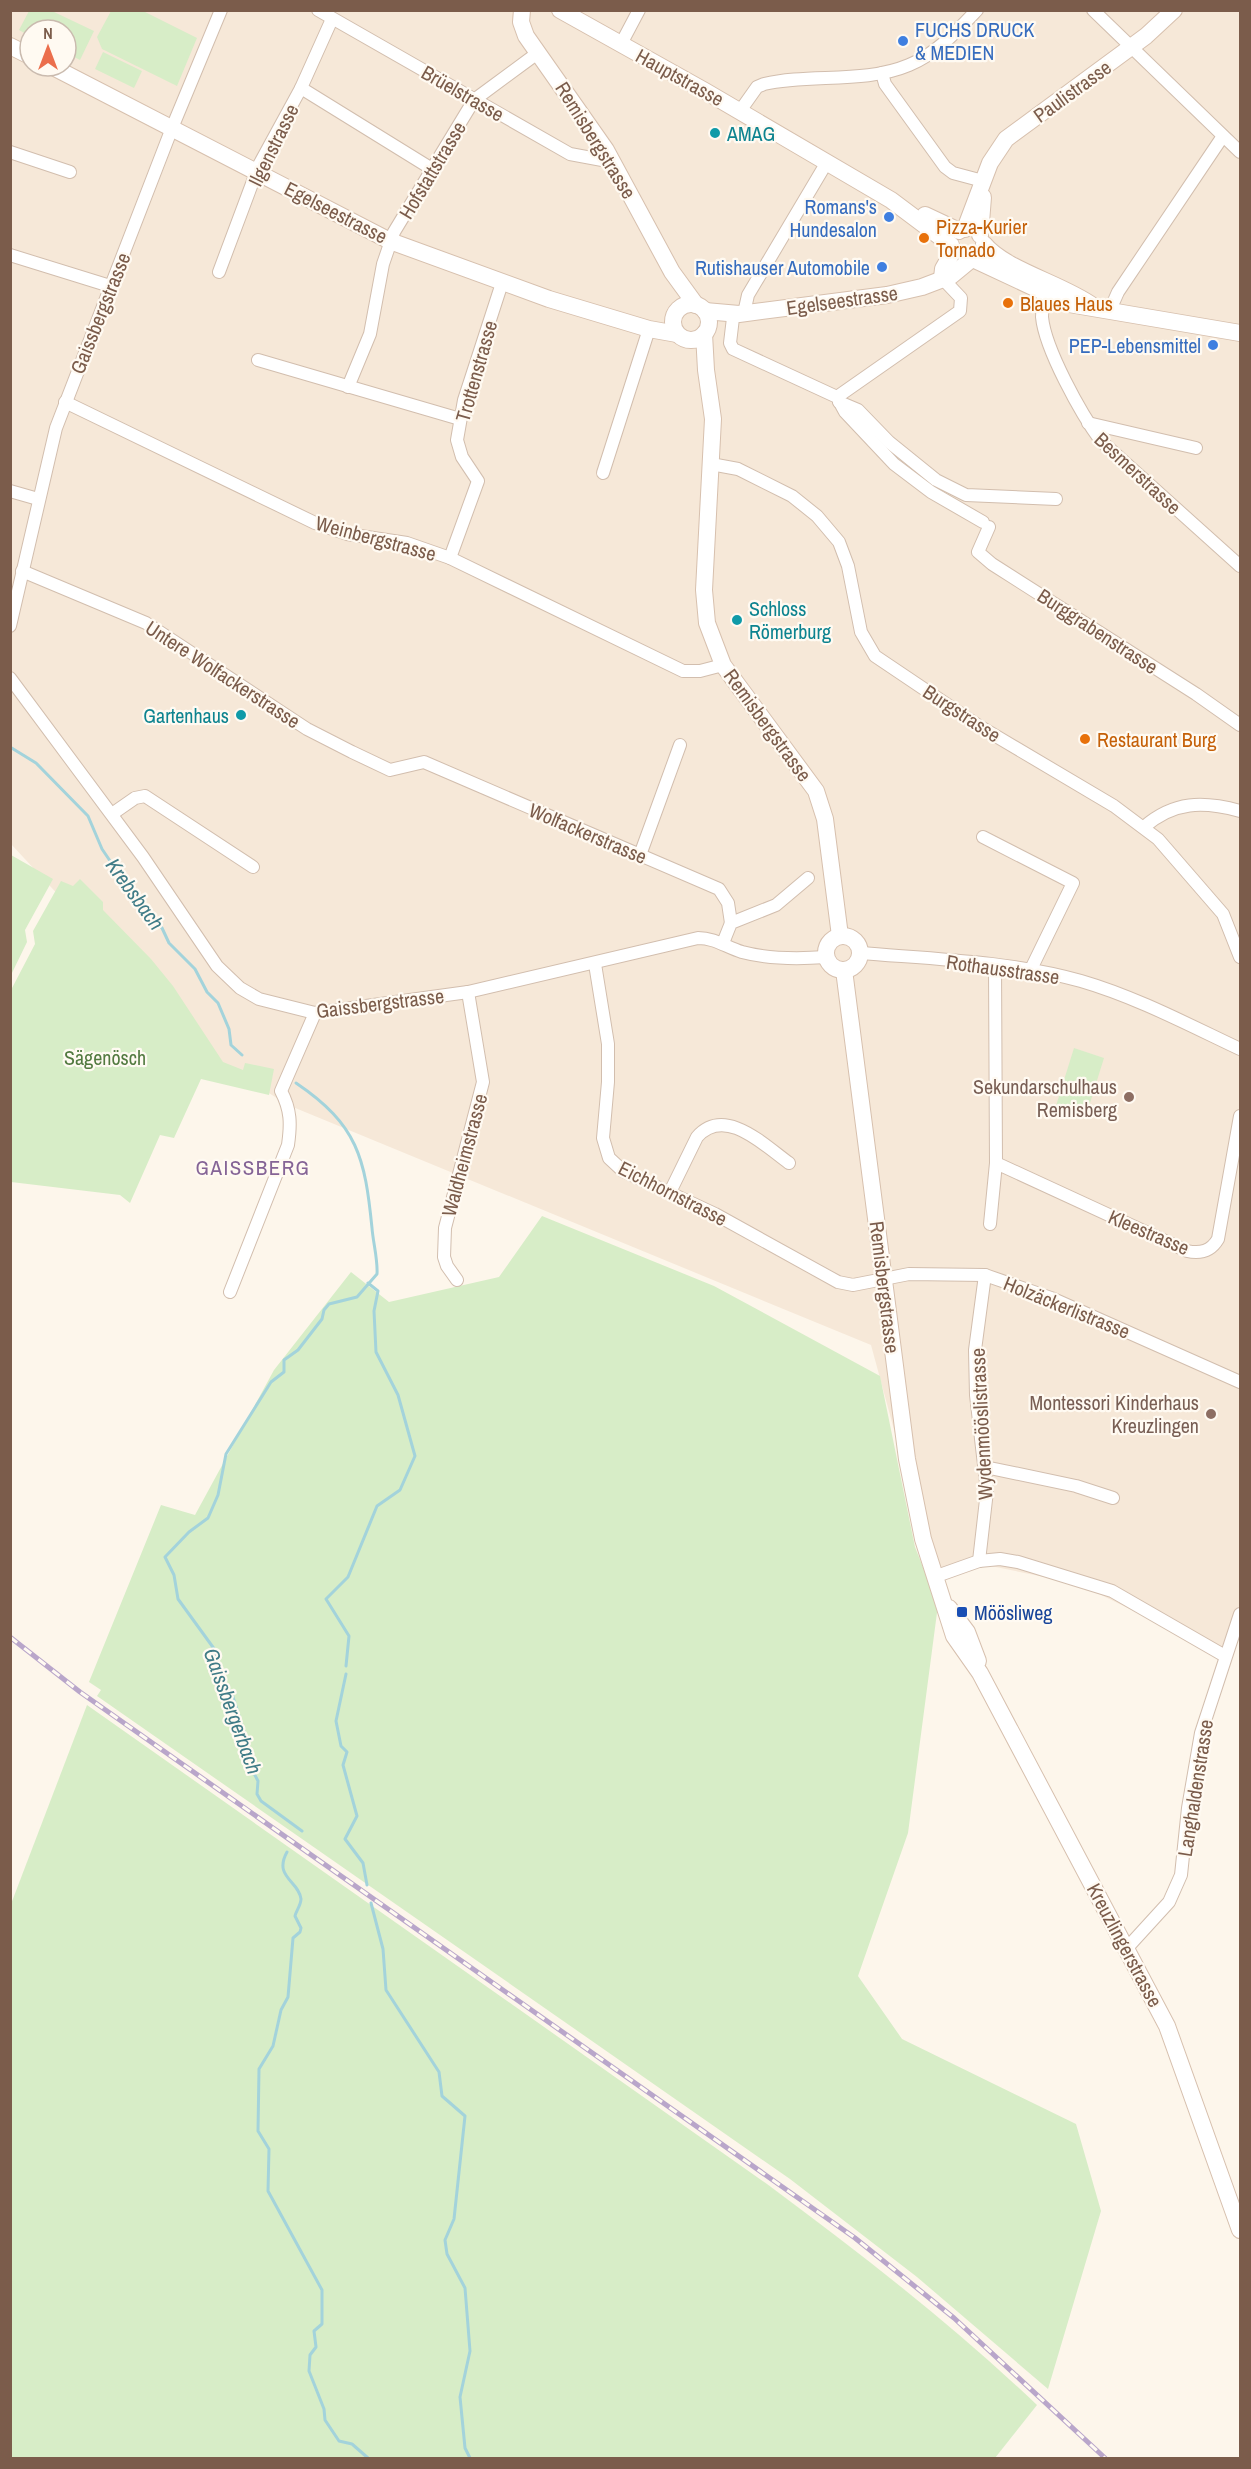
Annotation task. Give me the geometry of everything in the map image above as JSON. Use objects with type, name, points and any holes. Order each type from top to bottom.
[{"type":"street","name":"Gaissbergstrasse","points":[[10,626],[48,455],[65,402],[172,128],[221,10]]},
{"type":"street","name":"Brüelstrasse","points":[[318,10],[570,154],[613,162]]},
{"type":"street","name":"Remisbergstrasse","points":[[522,10],[522,28],[613,162],[695,317],[712,398],[705,609],[707,623],[723,665],[816,791],[825,819],[840,936]]},
{"type":"street","name":"Hauptstrasse","points":[[560,10],[740,111],[891,200],[965,239]]},
{"type":"street","points":[[621,44],[639,10]]},
{"type":"street","points":[[740,111],[757,87],[764,84],[882,73],[910,65],[928,55],[977,10]]},
{"type":"street","points":[[1093,10],[1240,152]]},
{"type":"street","name":"Paulistrasse","points":[[965,239],[983,181],[994,156],[1006,139],[1131,47],[1173,10]]},
{"type":"street","name":"Ilgenstrasse","points":[[219,272],[257,172],[301,88],[332,19]]},
{"type":"street","name":"Hofstattstrasse","points":[[348,387],[370,333],[390,241],[474,100],[539,52]]},
{"type":"street","points":[[882,73],[885,84],[945,167],[953,173],[983,181]]},
{"type":"street","name":"Egelseestrasse","points":[[74,78],[390,241],[502,283],[682,337]]},
{"type":"street","points":[[301,88],[432,169]]},
{"type":"street","points":[[1102,308],[1118,292],[1223,136]]},
{"type":"street","points":[[10,152],[70,172]]},
{"type":"street","points":[[827,162],[748,295],[730,343],[733,349],[858,410],[889,442],[936,480],[966,495],[1056,499]]},
{"type":"street","points":[[965,239],[1050,288]]},
{"type":"street","points":[[965,239],[959,260],[972,261],[1050,288],[1073,292],[1102,308],[1240,333]]},
{"type":"street","points":[[838,400],[955,316],[962,307],[961,298],[942,278],[943,269],[965,239]]},
{"type":"street","points":[[965,239],[982,254],[972,261]]},
{"type":"street","points":[[10,255],[110,286]]},
{"type":"street","name":"Egelseestrasse","points":[[643,326],[695,317],[739,315],[887,295],[922,287],[951,276],[972,261]]},
{"type":"street","name":"Trottenstrasse","points":[[450,558],[478,481],[459,449],[460,419],[502,283]]},
{"type":"street","name":"Besmerstrasse","points":[[1050,288],[1042,317],[1047,336],[1088,423],[1101,441],[1240,566]]},
{"type":"street","points":[[695,317],[698,339],[682,337],[673,325],[695,317]]},
{"type":"street","points":[[603,473],[643,326]]},
{"type":"street","name":"Remisbergstrasse","points":[[682,337],[706,370]]},
{"type":"street","points":[[258,360],[460,419]]},
{"type":"street","name":"Burggrabenstrasse","points":[[838,400],[844,412],[894,464],[931,492],[986,525],[978,552],[992,564],[1192,691],[1240,725]]},
{"type":"street","name":"Weinbergstrasse","points":[[65,402],[315,523],[347,534],[407,543],[450,558],[683,671],[700,671],[723,665]]},
{"type":"street","points":[[1088,423],[1196,448]]},
{"type":"street","name":"Burgstrasse","points":[[711,464],[738,469],[792,496],[817,516],[842,550],[848,566],[861,632],[875,656],[979,726],[1097,795],[1158,838],[1223,914],[1240,957]]},
{"type":"street","points":[[10,491],[38,499]]},
{"type":"street","name":"Untere Wolfackerstrasse","points":[[22,571],[146,623],[307,729],[352,752],[390,770],[424,762]]},
{"type":"street","name":"Gaissbergstrasse","points":[[10,678],[112,814],[217,966],[240,988],[259,999],[315,1013],[468,992],[698,938],[723,943],[748,953],[800,958],[826,957]]},
{"type":"street","points":[[640,855],[680,745]]},
{"type":"street","name":"Wolfackerstrasse","points":[[424,762],[719,889],[728,903],[731,923]]},
{"type":"street","points":[[112,814],[135,798],[145,796],[253,867]]},
{"type":"street","points":[[1144,827],[1170,809],[1188,803],[1206,803],[1240,811]]},
{"type":"street","points":[[983,837],[1073,883],[1031,969]]},
{"type":"street","points":[[723,943],[731,923],[776,905],[808,878]]},
{"type":"street","points":[[840,936],[854,940],[860,953],[855,964],[844,970],[833,967],[826,957],[827,946],[840,936]]},
{"type":"street","name":"Rothausstrasse","points":[[860,953],[1031,969],[1113,992],[1240,1049]]},
{"type":"street","name":"Eichhornstrasse","points":[[595,963],[608,1044],[604,1148],[609,1158],[623,1171],[670,1192],[838,1282],[853,1285],[884,1279]]},
{"type":"street","points":[[990,1224],[996,1163],[995,965]]},
{"type":"street","name":"Remisbergstrasse","points":[[844,970],[913,1500],[934,1577],[954,1636],[980,1673]]},
{"type":"street","name":"Waldheimstrasse","points":[[457,1280],[447,1266],[444,1257],[445,1228],[483,1082],[468,992]]},
{"type":"street","points":[[230,1292],[288,1145],[291,1124],[288,1105],[280,1091],[315,1013]]},
{"type":"street","name":"Kleestrasse","points":[[996,1163],[1188,1251],[1201,1252],[1215,1245],[1218,1239],[1240,1116]]},
{"type":"street","points":[[670,1192],[697,1137],[702,1131],[714,1126],[727,1124],[744,1131],[789,1163]]},
{"type":"street","name":"Holzäckerlistrasse","points":[[884,1279],[909,1274],[985,1275],[1051,1298],[1240,1382]]},
{"type":"street","name":"Wydenmööslistrasse","points":[[979,1561],[986,1511],[976,1395],[975,1350],[985,1275]]},
{"type":"street","points":[[984,1467],[1076,1486],[1113,1498]]},
{"type":"street","points":[[934,1577],[979,1561],[1000,1559],[1018,1562],[1112,1591],[1225,1656]]},
{"type":"street","name":"Langhaldenstrasse","points":[[1127,1947],[1169,1902],[1181,1875],[1188,1808],[1201,1733],[1240,1614]]},
{"type":"street","name":"Kreuzlingerstrasse","points":[[980,1673],[1167,2026],[1240,2230]]},
{"type":"shaded area","points":[[11,11],[1240,11],[1240,1614],[1225,1656],[1079,1584],[986,1565],[934,1577],[871,1345],[288,1105],[206,1054],[11,844]]},
{"type":"green space","points":[[141,10],[197,38],[177,86],[102,49],[97,37],[111,11]]},
{"type":"green space","points":[[29,11],[52,11],[67,18],[25,18]]},
{"type":"green space","points":[[78,23],[94,31],[80,60],[78,59]]},
{"type":"green space","points":[[103,52],[142,71],[134,88],[95,69]]},
{"type":"green space","points":[[11,855],[53,879],[25,930],[27,942],[11,975]]},
{"type":"green space","name":"Sägenösch","points":[[80,879],[103,902],[103,910],[151,959],[173,986],[223,1062],[243,1070],[245,1063],[274,1069],[269,1095],[201,1079],[174,1138],[160,1135],[130,1203],[120,1195],[11,1182],[11,990],[35,944],[33,931],[61,881],[73,886]]},
{"type":"green space","points":[[1074,1048],[1104,1058],[1085,1119],[1055,1109]]},
{"type":"green space","points":[[542,1216],[714,1286],[880,1376],[915,1547],[938,1605],[908,1833],[858,1976],[902,2039],[1076,2124],[1101,2211],[1048,2389],[917,2277],[790,2179],[97,1696],[101,1690],[89,1682],[161,1505],[195,1515],[274,1370],[351,1272],[389,1302],[499,1277]]},
{"type":"green space","points":[[87,1705],[767,2184],[905,2290],[1037,2405],[995,2458],[11,2458],[11,1904]]},
{"type":"waterway","name":"Krebsbach","points":[[10,747],[36,763],[88,816],[102,849],[148,917],[162,928],[169,943],[195,969],[207,992],[218,1003],[229,1029],[231,1045],[242,1055]]},
{"type":"waterway","name":"Gaissbergerbach","points":[[296,1083],[317,1098],[333,1114],[355,1145],[366,1182],[377,1274],[357,1297],[329,1304],[324,1310],[322,1319],[298,1350],[284,1360],[284,1372],[271,1382],[226,1454],[218,1495],[208,1518],[189,1532],[165,1557],[174,1575],[178,1599],[215,1650],[224,1684],[232,1694],[246,1738],[246,1758],[258,1781],[257,1794],[261,1801],[302,1831]]},
{"type":"waterway","points":[[346,1666],[349,1636],[326,1599],[348,1577],[377,1506],[400,1490],[415,1456],[398,1395],[376,1352],[374,1311],[378,1291],[368,1283]]},
{"type":"waterway","points":[[346,1674],[336,1721],[341,1746],[347,1752],[343,1765],[357,1816],[345,1839],[363,1863],[367,1885]]},
{"type":"waterway","name":"Gaissbergerbach","points":[[287,1852],[283,1867],[301,1899],[295,1916],[301,1928],[293,1938],[288,1997],[281,2010],[273,2046],[259,2069],[258,2131],[269,2149],[268,2191],[322,2290],[322,2324],[314,2331],[316,2347],[310,2355],[309,2371],[324,2409],[325,2420],[339,2441],[352,2444],[368,2458]]},
{"type":"waterway","points":[[371,1903],[383,1949],[386,1990],[439,2072],[442,2096],[465,2116],[454,2219],[445,2240],[447,2254],[465,2288],[470,2351],[460,2397],[465,2448],[470,2458]]},
{"type":"railway","points":[[10,1637],[80,1692],[855,2238],[954,2318],[1105,2458]]},
{"type":"place","name":"FUCHS DRUCK & MEDIEN","points":[[903,41]]},
{"type":"place","name":"AMAG","points":[[715,133]]},
{"type":"place","name":"Romans's Hundesalon","points":[[889,217]]},
{"type":"place","name":"Pizza-Kurier Tornado","points":[[924,238]]},
{"type":"place","name":"Rutishauser Automobile","points":[[882,267]]},
{"type":"place","name":"Blaues Haus","points":[[1008,303]]},
{"type":"place","name":"PEP-Lebensmittel","points":[[1213,345]]},
{"type":"place","name":"Schloss Römerburg","points":[[737,620]]},
{"type":"place","name":"Gartenhaus","points":[[241,715]]},
{"type":"place","name":"Restaurant Burg","points":[[1085,739]]},
{"type":"place","name":"Sekundarschulhaus Remisberg","points":[[1129,1097]]},
{"type":"place","name":"Montessori Kinderhaus Kreuzlingen","points":[[1211,1414]]},
{"type":"place","name":"Möösliweg","points":[[962,1612]]},
{"type":"district","name":"GAISSBERG","points":[[253,1167]]}]
